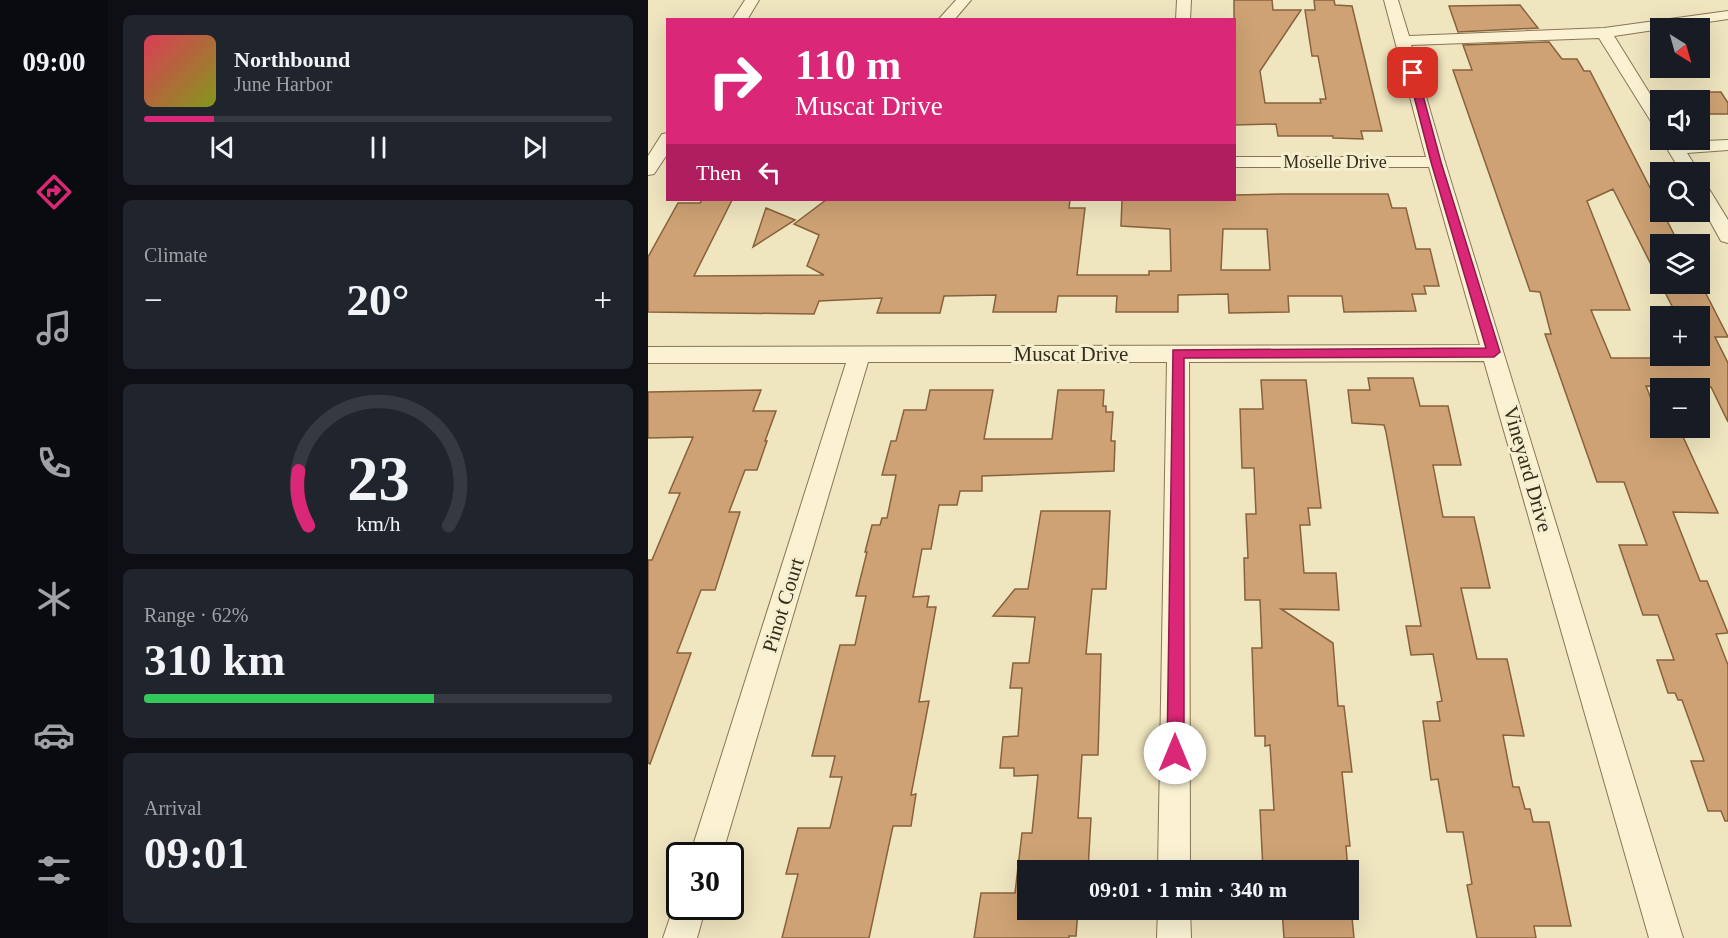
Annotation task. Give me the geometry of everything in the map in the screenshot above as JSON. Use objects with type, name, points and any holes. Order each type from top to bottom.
[{"type":"street","points":[[740,18],[752,0]]},
{"type":"street","points":[[947,18],[964,0]]},
{"type":"street","points":[[1183,18],[1184,0]]},
{"type":"street","name":"Vineyard Drive","points":[[1392,0],[1436,162],[1666,938]]},
{"type":"street","points":[[1404,41],[1604,33],[1728,15]]},
{"type":"street","points":[[1604,33],[1650,107]]},
{"type":"street","points":[[648,170],[666,141]]},
{"type":"street","points":[[1710,145],[1728,145]]},
{"type":"street","name":"Moselle Drive","points":[[1236,162],[1436,162]]},
{"type":"street","points":[[1710,206],[1728,237]]},
{"type":"street","name":"Muscat Drive","points":[[648,355],[1494,352]]},
{"type":"street","name":"Pinot Court","points":[[710,842],[860,354]]},
{"type":"street","points":[[1174,860],[1178,354]]},
{"type":"street","points":[[680,938],[686,920]]},
{"type":"street","points":[[1174,920],[1174,938]]},
{"type":"building","points":[[1234,0],[1272,0],[1273,10],[1301,10],[1260,71],[1265,103],[1321,103],[1320,99],[1326,99],[1318,56],[1312,56],[1305,10],[1315,10],[1314,0],[1334,0],[1335,5],[1352,6],[1382,131],[1361,131],[1363,139],[1333,138],[1333,136],[1278,136],[1276,124],[1236,125],[1236,18],[1234,18]]},
{"type":"building","points":[[1520,5],[1538,28],[1458,32],[1449,6]]},
{"type":"building","points":[[1549,42],[1562,59],[1577,59],[1584,71],[1590,71],[1650,188],[1650,222],[1668,222],[1674,234],[1650,234],[1650,262],[1613,189],[1587,201],[1630,310],[1591,310],[1611,358],[1650,358],[1650,366],[1710,366],[1710,306],[1672,306],[1666,294],[1706,294],[1728,337],[1715,337],[1728,363],[1728,422],[1710,387],[1710,378],[1650,378],[1650,386],[1646,386],[1650,396],[1650,438],[1684,438],[1718,513],[1673,512],[1700,581],[1707,581],[1728,633],[1716,634],[1728,665],[1728,821],[1725,821],[1721,811],[1708,811],[1691,761],[1704,761],[1682,700],[1678,700],[1675,693],[1668,693],[1657,660],[1674,660],[1658,615],[1643,615],[1619,545],[1647,545],[1624,482],[1597,482],[1545,334],[1551,334],[1540,292],[1530,291],[1453,70],[1472,70],[1463,45]]},
{"type":"building","points":[[1710,92],[1721,92],[1728,103],[1728,114],[1710,114]]},
{"type":"building","points":[[1388,194],[1392,208],[1406,208],[1416,249],[1430,249],[1439,286],[1424,286],[1426,294],[1412,294],[1416,311],[1344,312],[1342,296],[1288,296],[1289,312],[1229,313],[1228,294],[1178,295],[1178,312],[1116,312],[1117,296],[1058,296],[1056,312],[993,312],[996,295],[944,296],[940,313],[877,313],[882,298],[819,301],[814,314],[648,312],[648,257],[678,203],[732,201],[694,276],[824,275],[807,266],[819,235],[794,224],[825,201],[1070,201],[1069,208],[1085,208],[1077,275],[1149,275],[1149,271],[1171,271],[1170,229],[1121,226],[1122,201],[1236,201],[1236,195]],"holes":[[[1223,229],[1267,229],[1270,270],[1221,270]]]},
{"type":"building","points":[[766,208],[795,220],[753,247]]},
{"type":"building","points":[[1368,378],[1413,378],[1420,406],[1448,406],[1461,465],[1433,465],[1443,517],[1474,517],[1490,588],[1461,588],[1477,659],[1507,659],[1524,736],[1503,735],[1513,787],[1519,787],[1525,809],[1530,809],[1533,822],[1549,822],[1571,926],[1534,926],[1536,938],[1477,938],[1467,885],[1472,884],[1463,832],[1447,832],[1438,779],[1431,780],[1423,721],[1440,721],[1437,702],[1442,701],[1433,654],[1411,655],[1406,626],[1421,626],[1386,432],[1384,425],[1352,423],[1348,390],[1370,390]]},
{"type":"building","points":[[1261,380],[1306,380],[1321,508],[1308,508],[1310,525],[1300,525],[1304,573],[1336,573],[1339,610],[1281,609],[1333,643],[1338,706],[1344,706],[1352,772],[1342,772],[1350,846],[1346,846],[1347,860],[1262,860],[1260,810],[1274,810],[1270,745],[1265,746],[1265,736],[1255,736],[1252,648],[1262,648],[1260,600],[1245,600],[1244,558],[1248,558],[1246,514],[1256,514],[1254,468],[1242,468],[1240,409],[1263,409]]},
{"type":"building","points":[[761,390],[753,411],[776,411],[757,470],[745,470],[729,512],[740,512],[715,590],[701,590],[677,653],[691,653],[650,764],[648,763],[648,560],[652,560],[680,493],[669,493],[693,437],[648,438],[648,392]]},
{"type":"building","points":[[930,390],[993,390],[984,439],[1052,439],[1058,390],[1104,390],[1103,406],[1106,406],[1106,412],[1113,412],[1111,441],[1115,441],[1114,471],[982,476],[982,491],[960,491],[957,505],[939,505],[931,549],[922,549],[913,597],[929,596],[927,607],[936,607],[919,702],[929,701],[911,795],[916,794],[911,826],[893,826],[869,938],[782,938],[798,874],[786,874],[798,828],[830,828],[842,777],[830,777],[835,756],[812,756],[840,645],[855,645],[866,596],[856,596],[872,525],[880,525],[882,518],[887,518],[896,475],[882,475],[891,441],[896,441],[904,410],[926,410]]},
{"type":"building","points":[[1041,511],[1110,511],[1106,589],[1092,589],[1086,654],[1101,654],[1098,755],[1082,755],[1078,818],[1091,818],[1089,860],[1019,860],[1022,833],[1032,833],[1038,775],[1014,776],[1014,768],[1000,768],[1003,737],[1018,736],[1022,688],[1010,688],[1013,663],[1029,663],[1035,617],[993,616],[1015,589],[1028,589]]},
{"type":"building","points":[[1017,876],[1017,920],[1077,920],[1076,936],[1069,936],[1069,938],[974,938],[981,893],[1015,893]]},
{"type":"building","points":[[1283,920],[1352,920],[1354,938],[1284,938]]},
{"type":"route","points":[[1175,753],[1178,354],[1494,352],[1436,162],[1413,73]]}]
